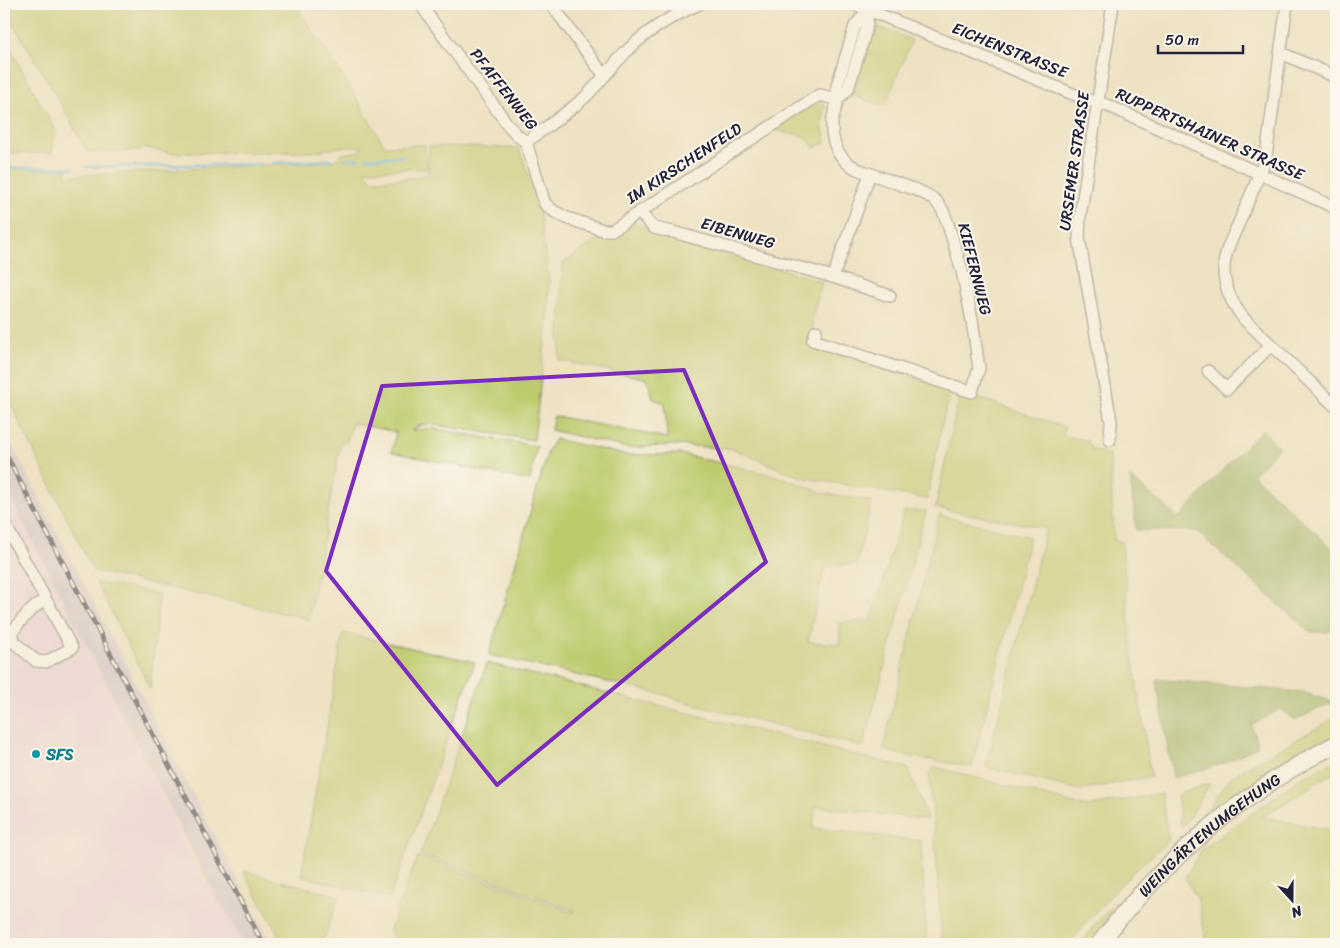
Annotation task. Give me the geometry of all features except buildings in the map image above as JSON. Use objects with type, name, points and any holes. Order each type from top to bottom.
[{"type":"main road","name":"WEINGÄRTENUMGEHUNG","points":[[1099,944],[1133,902],[1175,858],[1210,827],[1254,793],[1336,744]]},
{"type":"street","name":"PFAFFENWEG","points":[[420,4],[508,125],[526,142],[544,204]]},
{"type":"street","points":[[550,4],[606,75]]},
{"type":"street","points":[[526,142],[584,98],[631,47],[648,32],[679,8],[699,4]]},
{"type":"street","name":"EICHENSTRASSE","points":[[854,4],[1098,103]]},
{"type":"street","name":"URSEMER STRASSE","points":[[1110,440],[1111,421],[1079,238],[1080,217],[1113,4]]},
{"type":"street","points":[[1287,4],[1266,157],[1226,251],[1225,279],[1228,293],[1244,320],[1336,406]]},
{"type":"street","name":"KIEFERNWEG","points":[[816,331],[813,340],[972,392],[979,368],[972,320],[962,271],[943,211],[936,201],[928,195],[857,169],[846,162],[838,152],[834,142],[832,122],[838,99],[848,89],[866,30],[868,10]]},
{"type":"street","points":[[1281,54],[1336,77]]},
{"type":"street","name":"IM KIRSCHENFELD","points":[[544,204],[555,212],[590,226],[603,230],[612,230],[819,94],[838,99]]},
{"type":"street","name":"RUPPERTSHAINER STRASSE","points":[[1098,103],[1109,106],[1336,208]]},
{"type":"street","points":[[833,276],[870,174]]},
{"type":"street","name":"EIBENWEG","points":[[639,212],[654,228],[833,276],[890,296]]},
{"type":"street","points":[[1208,371],[1227,389],[1271,345]]},
{"type":"street","points":[[4,524],[72,648],[46,662],[36,661],[16,643],[12,633],[32,607],[45,600]]},
{"type":"highlighted area","points":[[684,370],[766,562],[497,785],[326,571],[382,386]]},
{"type":"shaded area","points":[[4,430],[271,944],[243,944],[229,916],[219,903],[4,486]]},
{"type":"shaded area","points":[[4,487],[195,864],[229,916],[243,944],[4,944]]},
{"type":"green space","points":[[4,4],[298,4],[298,9],[339,70],[385,146],[425,145],[427,169],[366,170],[369,178],[373,180],[415,178],[428,174],[429,146],[519,148],[538,202],[549,281],[548,317],[534,440],[428,424],[421,425],[411,431],[428,428],[537,446],[530,481],[392,452],[396,432],[352,423],[347,442],[341,442],[309,619],[93,571],[4,391],[4,169],[68,168],[66,176],[334,161],[342,154],[360,151],[362,146],[312,152],[170,153],[146,148],[129,151],[87,152],[51,86],[4,9]]},
{"type":"green space","points":[[879,27],[912,40],[885,106],[853,96],[870,36]]},
{"type":"green space","points":[[4,37],[56,131],[52,153],[4,153]]},
{"type":"green space","points":[[819,101],[823,102],[825,106],[822,125],[826,142],[814,148],[804,137],[785,133],[776,128]]},
{"type":"green space","points":[[636,224],[728,255],[822,282],[812,318],[815,347],[952,389],[943,420],[927,499],[800,477],[733,449],[677,445],[627,448],[551,430],[554,416],[667,438],[665,403],[653,399],[648,379],[559,360],[563,263],[600,238]]},
{"type":"green space","points":[[960,392],[1059,425],[1065,428],[1063,435],[1087,441],[1092,449],[1110,455],[1114,540],[1122,542],[1132,652],[1151,777],[1079,790],[986,767],[1046,528],[935,508]]},
{"type":"green space","points":[[1262,430],[1279,447],[1253,475],[1336,552],[1336,622],[1329,632],[1310,632],[1196,531],[1136,530],[1130,477],[1179,518]]},
{"type":"green space","points":[[555,439],[626,455],[681,454],[781,477],[823,493],[872,501],[857,564],[825,566],[808,642],[840,644],[839,623],[871,620],[904,511],[926,511],[863,747],[669,696],[489,655],[548,451]]},
{"type":"green space","points":[[939,515],[1030,537],[972,767],[897,754],[883,749]]},
{"type":"green space","points":[[96,582],[159,594],[150,689],[150,688]]},
{"type":"green space","points":[[343,633],[475,662],[390,898],[301,876]]},
{"type":"green space","points":[[487,663],[908,768],[928,820],[816,806],[813,828],[921,841],[927,944],[572,944],[562,940],[559,944],[402,944],[397,941],[393,938],[390,928],[418,856],[572,912],[576,911],[420,854]]},
{"type":"green space","points":[[1156,679],[1303,692],[1334,702],[1295,720],[1281,709],[1251,725],[1258,746],[1225,763],[1173,778]]},
{"type":"green space","points":[[1336,717],[1336,735],[1193,829],[1232,776]]},
{"type":"green space","points":[[1336,761],[1336,773],[1328,776],[1262,817],[1336,831],[1336,871],[1333,881],[1336,890],[1336,944],[1207,944],[1198,900],[1185,878],[1201,850],[1303,776]]},
{"type":"green space","points":[[936,767],[1086,807],[1161,793],[1169,841],[1134,871],[1087,921],[1070,944],[942,944],[929,774]]},
{"type":"green space","points":[[1210,784],[1189,819],[1181,827],[1177,795]]},
{"type":"green space","points":[[1169,850],[1171,853],[1093,944],[1081,944],[1096,923]]},
{"type":"green space","points":[[243,871],[339,896],[322,944],[284,944]]},
{"type":"waterway","points":[[367,158],[404,156]]},
{"type":"waterway","points":[[346,159],[358,159]]},
{"type":"waterway","points":[[273,163],[332,160]]},
{"type":"waterway","points":[[86,167],[262,164]]},
{"type":"waterway","points":[[4,168],[73,168]]},
{"type":"railway","points":[[4,451],[263,944]]},
{"type":"place","name":"SFS","points":[[36,754]]}]
